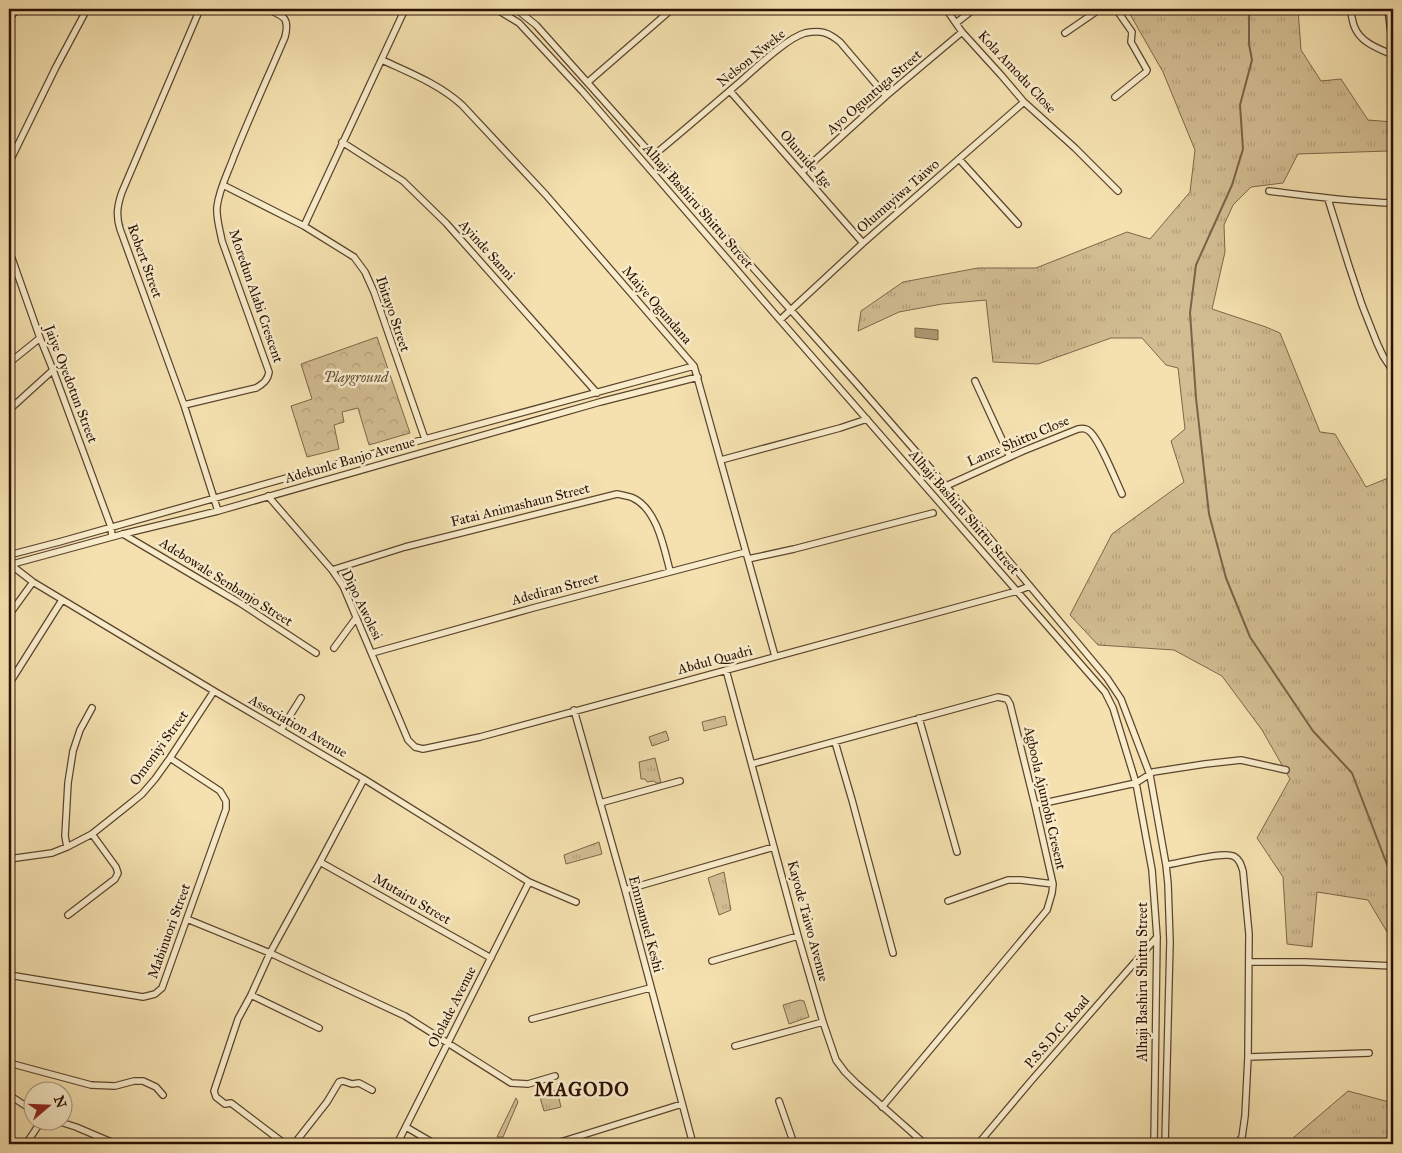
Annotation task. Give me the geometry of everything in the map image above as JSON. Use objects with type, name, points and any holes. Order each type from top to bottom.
[{"type":"street","points":[[9,18],[18,9]]},
{"type":"street","points":[[9,163],[87,9]]},
{"type":"street","name":"Robert Street","points":[[200,9],[122,192],[117,215],[120,229],[184,405],[218,511]]},
{"type":"street","name":"Moredun Alabi Crescent","points":[[184,405],[256,388],[268,378],[269,372],[222,241],[217,210],[218,198],[223,185],[288,27],[286,20],[266,9]]},
{"type":"street","points":[[304,226],[405,9]]},
{"type":"street","name":"Alhaji Bashiru Shittu Street","points":[[496,9],[519,23],[640,156],[780,320],[1105,692],[1113,708],[1136,782],[1152,870],[1157,937],[1154,1144]]},
{"type":"street","name":"Alhaji Bashiru Shittu Street","points":[[516,9],[536,24],[856,383],[1030,586],[1107,678],[1121,699],[1150,775],[1166,865],[1170,919],[1165,1144]]},
{"type":"street","points":[[588,82],[672,9]]},
{"type":"street","name":"Kola Amodu Close","points":[[946,9],[962,32],[1024,102],[1075,148],[1118,192]]},
{"type":"street","points":[[956,23],[974,9]]},
{"type":"street","points":[[1065,33],[1100,9]]},
{"type":"street","points":[[1115,97],[1146,72],[1131,42],[1132,32],[1116,9]]},
{"type":"street","points":[[1350,9],[1359,35],[1367,42],[1393,55]]},
{"type":"street","points":[[1388,9],[1393,50]]},
{"type":"street","name":"Nelson Nweke","points":[[654,156],[772,55],[793,38],[804,34],[822,31],[832,35],[886,96]]},
{"type":"street","name":"Ayo Oguntuga Street","points":[[802,172],[886,96],[962,32]]},
{"type":"street","name":"Maiye Ogundana","points":[[382,60],[434,84],[450,94],[462,105],[546,196],[694,366],[775,656]]},
{"type":"street","name":"Olumide Ige","points":[[730,91],[863,244]]},
{"type":"street","name":"Olumuyiwa Taiwo","points":[[780,320],[1024,102]]},
{"type":"street","name":"Ayinde Sanni","points":[[342,142],[403,181],[446,223],[597,393]]},
{"type":"street","points":[[959,159],[1018,224]]},
{"type":"street","name":"Ibitayo Street","points":[[223,185],[304,226],[354,257],[365,272],[374,292],[424,439]]},
{"type":"street","points":[[1269,190],[1328,199],[1393,203]]},
{"type":"street","points":[[1328,199],[1362,305],[1380,350],[1393,369]]},
{"type":"street","name":"Jaiye Oyedotun Street","points":[[9,250],[111,527],[112,537]]},
{"type":"street","points":[[9,363],[40,338]]},
{"type":"street","name":"Adekunle Banjo Avenue","points":[[9,555],[694,366]]},
{"type":"street","points":[[9,410],[54,370]]},
{"type":"street","name":"Adekunle Banjo Avenue","points":[[10,565],[123,534],[218,511],[600,402],[698,377]]},
{"type":"street","points":[[975,381],[1010,457]]},
{"type":"street","points":[[721,460],[867,419]]},
{"type":"street","name":"Lanre Shittu Close","points":[[946,486],[1010,457],[1084,428],[1091,432],[1097,442],[1122,494]]},
{"type":"street","name":"Fatai Animashaun Street","points":[[332,570],[405,547],[617,494],[633,498],[644,506],[654,521],[670,571]]},
{"type":"street","name":"Dipo Awolesi","points":[[268,496],[332,570],[342,586],[408,740]]},
{"type":"street","points":[[748,558],[794,549],[933,513]]},
{"type":"street","name":"Adebowale Senbanjo Street","points":[[123,534],[240,604],[316,653]]},
{"type":"street","name":"Adediran Street","points":[[372,653],[746,552]]},
{"type":"street","name":"Association Avenue","points":[[10,565],[62,600],[364,779],[529,882],[576,902]]},
{"type":"street","points":[[9,615],[33,582]]},
{"type":"street","name":"Abdul Quadri","points":[[408,740],[415,747],[423,749],[480,737],[1030,586]]},
{"type":"street","points":[[9,684],[62,600]]},
{"type":"street","points":[[334,648],[356,618]]},
{"type":"street","name":"Kayode Taiwo Avenue","points":[[726,670],[798,936],[836,1060],[850,1078],[925,1144]]},
{"type":"street","name":"Omoniyi Street","points":[[9,859],[52,853],[67,847],[92,834],[142,794],[170,758],[214,691]]},
{"type":"street","name":"Agboola Ajumobi Cresent","points":[[752,764],[998,696],[1007,699],[1010,704],[1053,884],[1047,910],[882,1107]]},
{"type":"street","points":[[281,730],[301,698]]},
{"type":"street","points":[[67,847],[65,836],[68,783],[73,751],[80,730],[92,708]]},
{"type":"street","name":"Emmanuel Keshi","points":[[574,710],[625,890],[693,1144]]},
{"type":"street","points":[[919,718],[957,852]]},
{"type":"street","points":[[835,742],[893,953]]},
{"type":"street","name":"Mabinuori Street","points":[[9,974],[133,996],[144,997],[155,994],[162,988],[226,809],[226,801],[220,792],[170,758]]},
{"type":"street","points":[[1035,805],[1136,782],[1154,772],[1241,760],[1286,770]]},
{"type":"street","points":[[285,1144],[231,1103],[225,1104],[216,1097],[214,1091],[238,1019],[270,953],[364,779]]},
{"type":"street","points":[[600,803],[680,781]]},
{"type":"street","points":[[68,915],[114,879],[118,873],[116,867],[92,834]]},
{"type":"street","points":[[625,890],[774,847]]},
{"type":"street","points":[[1166,865],[1230,855],[1240,862],[1243,871],[1248,917],[1248,1056],[1245,1116],[1242,1137],[1237,1144]]},
{"type":"street","name":"Mutairu Street","points":[[320,862],[491,958]]},
{"type":"street","points":[[948,901],[1014,879],[1053,884]]},
{"type":"street","name":"Ololade Avenue","points":[[396,1144],[529,882]]},
{"type":"street","points":[[187,919],[270,953],[405,1016],[448,1041],[511,1083],[528,1084],[555,1076]]},
{"type":"street","points":[[1157,937],[1169,934]]},
{"type":"street","points":[[712,961],[798,936]]},
{"type":"street","name":"P.S.S.D.C. Road","points":[[978,1144],[1157,937]]},
{"type":"street","points":[[1249,962],[1305,962],[1393,966]]},
{"type":"street","points":[[532,1019],[650,988]]},
{"type":"street","points":[[251,995],[319,1028]]},
{"type":"street","points":[[734,1046],[823,1022]]},
{"type":"street","points":[[1248,1056],[1369,1053]]},
{"type":"street","points":[[9,1063],[91,1085],[115,1086],[134,1081],[143,1081],[156,1087],[163,1095]]},
{"type":"street","points":[[294,1144],[327,1102],[339,1082],[359,1083],[372,1090]]},
{"type":"street","points":[[9,1095],[22,1103]]},
{"type":"street","points":[[779,1101],[794,1144]]},
{"type":"street","points":[[554,1144],[682,1104]]},
{"type":"street","points":[[72,1126],[116,1144]]},
{"type":"street","points":[[406,1127],[435,1144]]},
{"type":"street","points":[[26,1144],[35,1130]]},
{"type":"green space","points":[[1127,9],[1298,9],[1301,50],[1321,81],[1341,79],[1368,120],[1393,122],[1388,151],[1298,154],[1283,183],[1251,187],[1233,205],[1224,225],[1225,252],[1212,309],[1280,333],[1320,432],[1335,434],[1366,487],[1393,476],[1393,942],[1368,900],[1317,892],[1312,947],[1287,944],[1283,877],[1257,838],[1290,779],[1262,730],[1222,676],[1174,650],[1098,645],[1070,615],[1112,534],[1184,482],[1171,441],[1185,429],[1178,368],[1166,365],[1142,338],[1111,338],[1038,364],[993,362],[986,300],[942,304],[899,312],[858,331],[861,311],[903,282],[978,268],[1036,268],[1127,232],[1150,239],[1190,192],[1195,150],[1163,72]]},
{"type":"green space","name":"Playground","points":[[377,337],[410,433],[369,445],[358,408],[342,412],[344,422],[334,425],[339,449],[307,457],[291,406],[312,399],[301,364]]},
{"type":"green space","points":[[725,716],[727,725],[704,731],[702,722]]},
{"type":"green space","points":[[666,731],[669,740],[652,746],[649,737]]},
{"type":"green space","points":[[655,758],[661,783],[647,782],[645,779],[641,779],[639,762]]},
{"type":"green space","points":[[599,842],[602,854],[566,864],[564,855]]},
{"type":"green space","points":[[724,872],[731,910],[719,915],[708,878]]},
{"type":"green space","points":[[800,1000],[804,1001],[809,1017],[789,1024],[783,1005]]},
{"type":"green space","points":[[557,1090],[561,1107],[544,1111],[539,1094]]},
{"type":"green space","points":[[1348,1091],[1393,1103],[1393,1144],[1286,1144]]},
{"type":"green space","points":[[516,1098],[518,1102],[503,1137],[497,1137]]},
{"type":"shaded area","points":[[915,328],[938,330],[938,340],[915,337]]},
{"type":"waterway","points":[[1249,9],[1249,44],[1252,60],[1240,105],[1243,149],[1232,185],[1196,265],[1190,313],[1196,398],[1209,514],[1226,578],[1250,637],[1313,731],[1352,773],[1393,880]]},
{"type":"district","name":"MAGODO","points":[[582,1089]]}]
